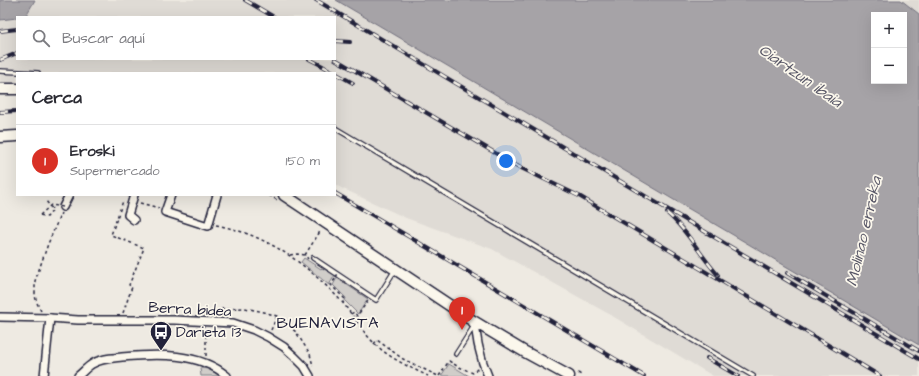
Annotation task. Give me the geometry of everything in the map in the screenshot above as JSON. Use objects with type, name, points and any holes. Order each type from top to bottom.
[{"type":"main road","points":[[0,89],[16,89]]},
{"type":"main road","points":[[0,137],[16,136]]},
{"type":"main road","points":[[286,196],[396,269],[472,322],[569,376]]},
{"type":"street","points":[[63,207],[68,196]]},
{"type":"street","points":[[134,196],[128,215],[134,220]]},
{"type":"street","points":[[171,196],[165,212],[208,226],[217,196]]},
{"type":"street","name":"Berra bidea","points":[[0,318],[174,320],[233,323],[254,330],[284,347],[304,366],[310,376]]},
{"type":"street","points":[[44,376],[50,318]]},
{"type":"street","points":[[472,322],[476,329],[478,348],[488,376]]},
{"type":"street","points":[[78,376],[92,364],[104,359],[160,356],[188,358],[206,363],[220,370],[227,376]]},
{"type":"lane","points":[[0,71],[19,72]]},
{"type":"lane","points":[[336,129],[753,376]]},
{"type":"lane","points":[[313,258],[376,300],[396,269]]},
{"type":"lane","points":[[456,354],[472,322]]},
{"type":"path","points":[[46,201],[53,210],[47,217],[40,215],[51,205],[63,207],[35,281],[35,296],[37,303],[40,310],[50,318]]},
{"type":"path","points":[[120,320],[132,287],[129,285],[144,248],[111,235],[123,201]]},
{"type":"path","points":[[208,224],[230,228],[261,239],[290,255],[324,284],[343,303],[360,328],[374,344],[399,362],[428,376]]},
{"type":"path","points":[[290,255],[305,255],[321,230]]},
{"type":"path","points":[[339,272],[331,285],[345,299],[343,303]]},
{"type":"path","points":[[350,314],[354,312],[357,316],[371,296]]},
{"type":"path","points":[[206,363],[206,316],[211,316],[214,311],[221,309],[244,308],[277,316],[296,332],[310,354],[313,369],[310,376]]},
{"type":"path","points":[[268,337],[277,316]]},
{"type":"path","points":[[374,344],[377,340],[403,359],[438,376],[449,361],[473,373],[483,365]]},
{"type":"shaded area","points":[[35,0],[336,0],[919,345],[919,376],[713,376],[609,314],[492,249],[406,218],[336,185],[336,72],[16,72],[16,83],[0,83],[0,20],[16,18],[16,60],[336,60],[336,16],[26,16]]},
{"type":"shaded area","points":[[901,0],[919,0],[919,14]]},
{"type":"shaded area","points":[[304,258],[321,269],[322,268],[335,275],[329,285],[301,262]]},
{"type":"shaded area","points":[[337,278],[368,299],[358,314],[345,301],[346,298],[333,285]]},
{"type":"shaded area","points":[[449,364],[469,376],[441,376]]},
{"type":"shaded area","points":[[200,368],[209,369],[220,376],[201,376]]},
{"type":"water","points":[[0,0],[35,0],[26,16],[16,16],[16,18],[0,20]]},
{"type":"water","points":[[336,0],[901,0],[919,14],[919,345]]},
{"type":"railway","points":[[245,0],[272,16]]},
{"type":"railway","points":[[316,0],[919,359]]},
{"type":"railway","points":[[0,31],[16,29]]},
{"type":"railway","points":[[336,41],[350,42]]},
{"type":"railway","points":[[0,60],[16,53]]},
{"type":"railway","points":[[311,60],[333,72]]},
{"type":"railway","points":[[336,60],[519,167],[579,196],[880,376]]},
{"type":"railway","points":[[336,74],[353,83]]},
{"type":"railway","points":[[0,112],[16,111]]},
{"type":"railway","points":[[336,194],[644,376]]},
{"type":"railway","points":[[667,213],[688,235],[718,275]]},
{"type":"railway","points":[[787,273],[919,351]]},
{"type":"railway","points":[[707,358],[738,376]]},
{"type":"place","name":"Eroski","points":[[462,330]]},
{"type":"place","name":"Darieta 13","points":[[161,352]]},
{"type":"district","name":"BUENAVISTA","points":[[328,322]]},
{"type":"water label","name":"Oiartzun ibaia","points":[[801,75]]},
{"type":"water label","name":"Molinao erreka","points":[[863,231]]}]
